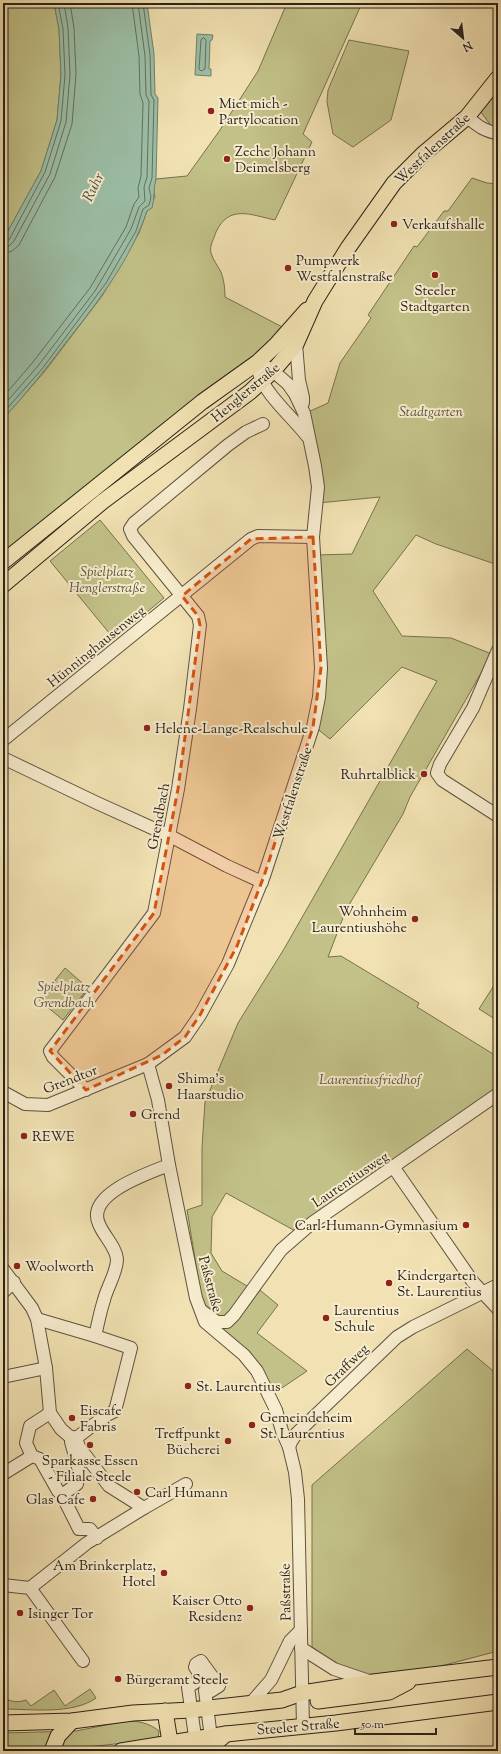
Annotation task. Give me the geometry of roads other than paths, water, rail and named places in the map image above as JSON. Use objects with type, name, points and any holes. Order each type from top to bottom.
[{"type":"main road","name":"Westfalenstraße","points":[[315,301],[348,248],[394,183],[423,154],[472,121],[498,78]]},
{"type":"main road","name":"Henglerstraße","points":[[3,584],[102,502],[250,392],[266,387],[274,371],[296,344],[315,301]]},
{"type":"main road","name":"Henglerstraße","points":[[3,562],[202,402],[258,362],[276,345],[315,301]]},
{"type":"main road","name":"Steeler Straße","points":[[4,1723],[72,1721],[133,1713],[250,1704],[303,1698],[373,1682],[498,1668]]},
{"type":"main road","points":[[303,1698],[389,1692],[416,1678]]},
{"type":"main road","name":"Steeler Straße","points":[[128,1751],[171,1748],[198,1744],[226,1734],[336,1723],[498,1702]]},
{"type":"main road","points":[[165,1711],[171,1748]]},
{"type":"main road","points":[[52,1751],[58,1736],[72,1721]]},
{"type":"main road","points":[[207,1751],[226,1734]]},
{"type":"street","points":[[472,121],[489,132],[498,133]]},
{"type":"street","name":"Westfalenstraße","points":[[296,344],[298,380],[304,397],[302,408]]},
{"type":"street","points":[[258,362],[259,374],[266,387],[309,437]]},
{"type":"street","name":"Westfalenstraße","points":[[148,1064],[184,1037],[200,1015],[237,946],[262,882],[313,727],[319,697],[321,668],[313,537],[318,487],[309,437],[302,408],[288,384],[274,371],[258,362]]},
{"type":"street","name":"Grendbach","points":[[86,1090],[53,1057],[50,1052],[119,962],[154,913],[170,836],[190,709],[200,625],[198,616],[133,536],[130,529],[134,522],[228,445],[246,432],[263,424]]},
{"type":"street","name":"Hünninghausenweg","points":[[3,740],[251,539],[258,536],[313,537]]},
{"type":"street","points":[[498,650],[473,708],[440,764],[437,773],[442,780],[498,816]]},
{"type":"street","points":[[3,758],[170,836],[227,866],[262,882]]},
{"type":"street","name":"Grendtor","points":[[3,1092],[25,1104],[36,1106],[53,1104],[148,1064]]},
{"type":"street","name":"Paßstraße","points":[[148,1064],[158,1100],[169,1165],[194,1290],[205,1322],[208,1326],[237,1348],[256,1371],[276,1410],[289,1447],[295,1472],[298,1499],[303,1726]]},
{"type":"street","name":"Laurentiusweg","points":[[201,1310],[217,1322],[227,1322],[234,1315],[287,1243],[318,1219],[394,1168],[498,1094]]},
{"type":"street","points":[[95,1336],[104,1299],[117,1263],[116,1255],[97,1221],[100,1203],[105,1197],[134,1180],[169,1165]]},
{"type":"street","points":[[394,1168],[472,1282],[498,1309]]},
{"type":"street","points":[[3,1269],[32,1308],[37,1319],[50,1413],[61,1429],[69,1436],[76,1438]]},
{"type":"street","points":[[3,1292],[14,1282]]},
{"type":"street","name":"Graffweg","points":[[289,1447],[296,1434],[398,1337],[413,1327],[498,1285]]},
{"type":"street","points":[[37,1319],[131,1348],[115,1411],[105,1416],[71,1442],[79,1471],[77,1484],[62,1495]]},
{"type":"street","points":[[3,1377],[44,1362]]},
{"type":"street","points":[[50,1413],[30,1426],[26,1443],[32,1456],[40,1459],[58,1491],[62,1495],[79,1529],[90,1528],[97,1538]]},
{"type":"street","points":[[76,1438],[79,1447],[109,1486],[144,1508]]},
{"type":"street","points":[[3,1474],[32,1456]]},
{"type":"street","points":[[3,1585],[30,1588],[65,1559],[144,1508],[186,1484]]},
{"type":"street","points":[[30,1588],[78,1660]]},
{"type":"street","name":"Paßstraße","points":[[250,1704],[271,1680],[290,1641],[301,1630]]},
{"type":"street","name":"Steeler Straße","points":[[301,1648],[334,1669],[373,1682]]},
{"type":"street","points":[[198,1744],[188,1687],[202,1678],[195,1667],[197,1666],[196,1664],[201,1661],[219,1686],[211,1691],[205,1690],[213,1751]]},
{"type":"water","name":"Ruhr","points":[[54,3],[147,3],[154,54],[155,94],[158,98],[156,179],[152,208],[147,211],[133,245],[114,277],[46,368],[3,419],[3,240],[41,171],[57,120],[61,75],[59,29]]},
{"type":"water","points":[[197,34],[213,35],[212,40],[210,41],[209,69],[211,69],[211,76],[195,75]]},
{"type":"place","name":"Miet mich - Partylocation","points":[[211,111]]},
{"type":"place","name":"Zeche Johann Deimelsberg","points":[[227,159]]},
{"type":"place","name":"Verkaufshalle","points":[[394,224]]},
{"type":"place","name":"Pumpwerk Westfalenstraße","points":[[288,268]]},
{"type":"place","name":"Steeler Stadtgarten","points":[[435,275]]},
{"type":"place","name":"Helene-Lange-Realschule","points":[[147,728]]},
{"type":"place","name":"Ruhrtalblick","points":[[424,774]]},
{"type":"place","name":"Wohnheim Laurentiushöhe","points":[[415,919]]},
{"type":"place","name":"Shima's Haarstudio","points":[[169,1086]]},
{"type":"place","name":"Grend","points":[[133,1114]]},
{"type":"place","name":"REWE","points":[[24,1136]]},
{"type":"place","name":"Carl-Humann-Gymnasium","points":[[466,1225]]},
{"type":"place","name":"Woolworth","points":[[17,1266]]},
{"type":"place","name":"Kindergarten St. Laurentius","points":[[389,1283]]},
{"type":"place","name":"Laurentius Schule","points":[[326,1318]]},
{"type":"place","name":"St. Laurentius","points":[[188,1386]]},
{"type":"place","name":"Eiscafe Fabris","points":[[72,1418]]},
{"type":"place","name":"Gemeindeheim St. Laurentius","points":[[252,1425]]},
{"type":"place","name":"Treffpunkt Bücherei","points":[[228,1441]]},
{"type":"place","name":"Sparkasse Essen - Filiale Steele","points":[[90,1445]]},
{"type":"place","name":"Carl Humann","points":[[137,1492]]},
{"type":"place","name":"Glas Cafe","points":[[93,1499]]},
{"type":"place","name":"Am Brinkerplatz, Hotel","points":[[164,1573]]},
{"type":"place","name":"Kaiser Otto Residenz","points":[[250,1608]]},
{"type":"place","name":"Isinger Tor","points":[[20,1613]]},
{"type":"place","name":"Bürgeramt Steele","points":[[118,1679]]},
{"type":"park label","name":"Stadtgarten","points":[[431,411]]},
{"type":"park label","name":"Spielplatz Henglerstraße","points":[[107,580]]},
{"type":"park label","name":"Spielplatz Grendbach","points":[[64,994]]},
{"type":"park label","name":"Laurentiusfriedhof","points":[[370,1079]]}]
